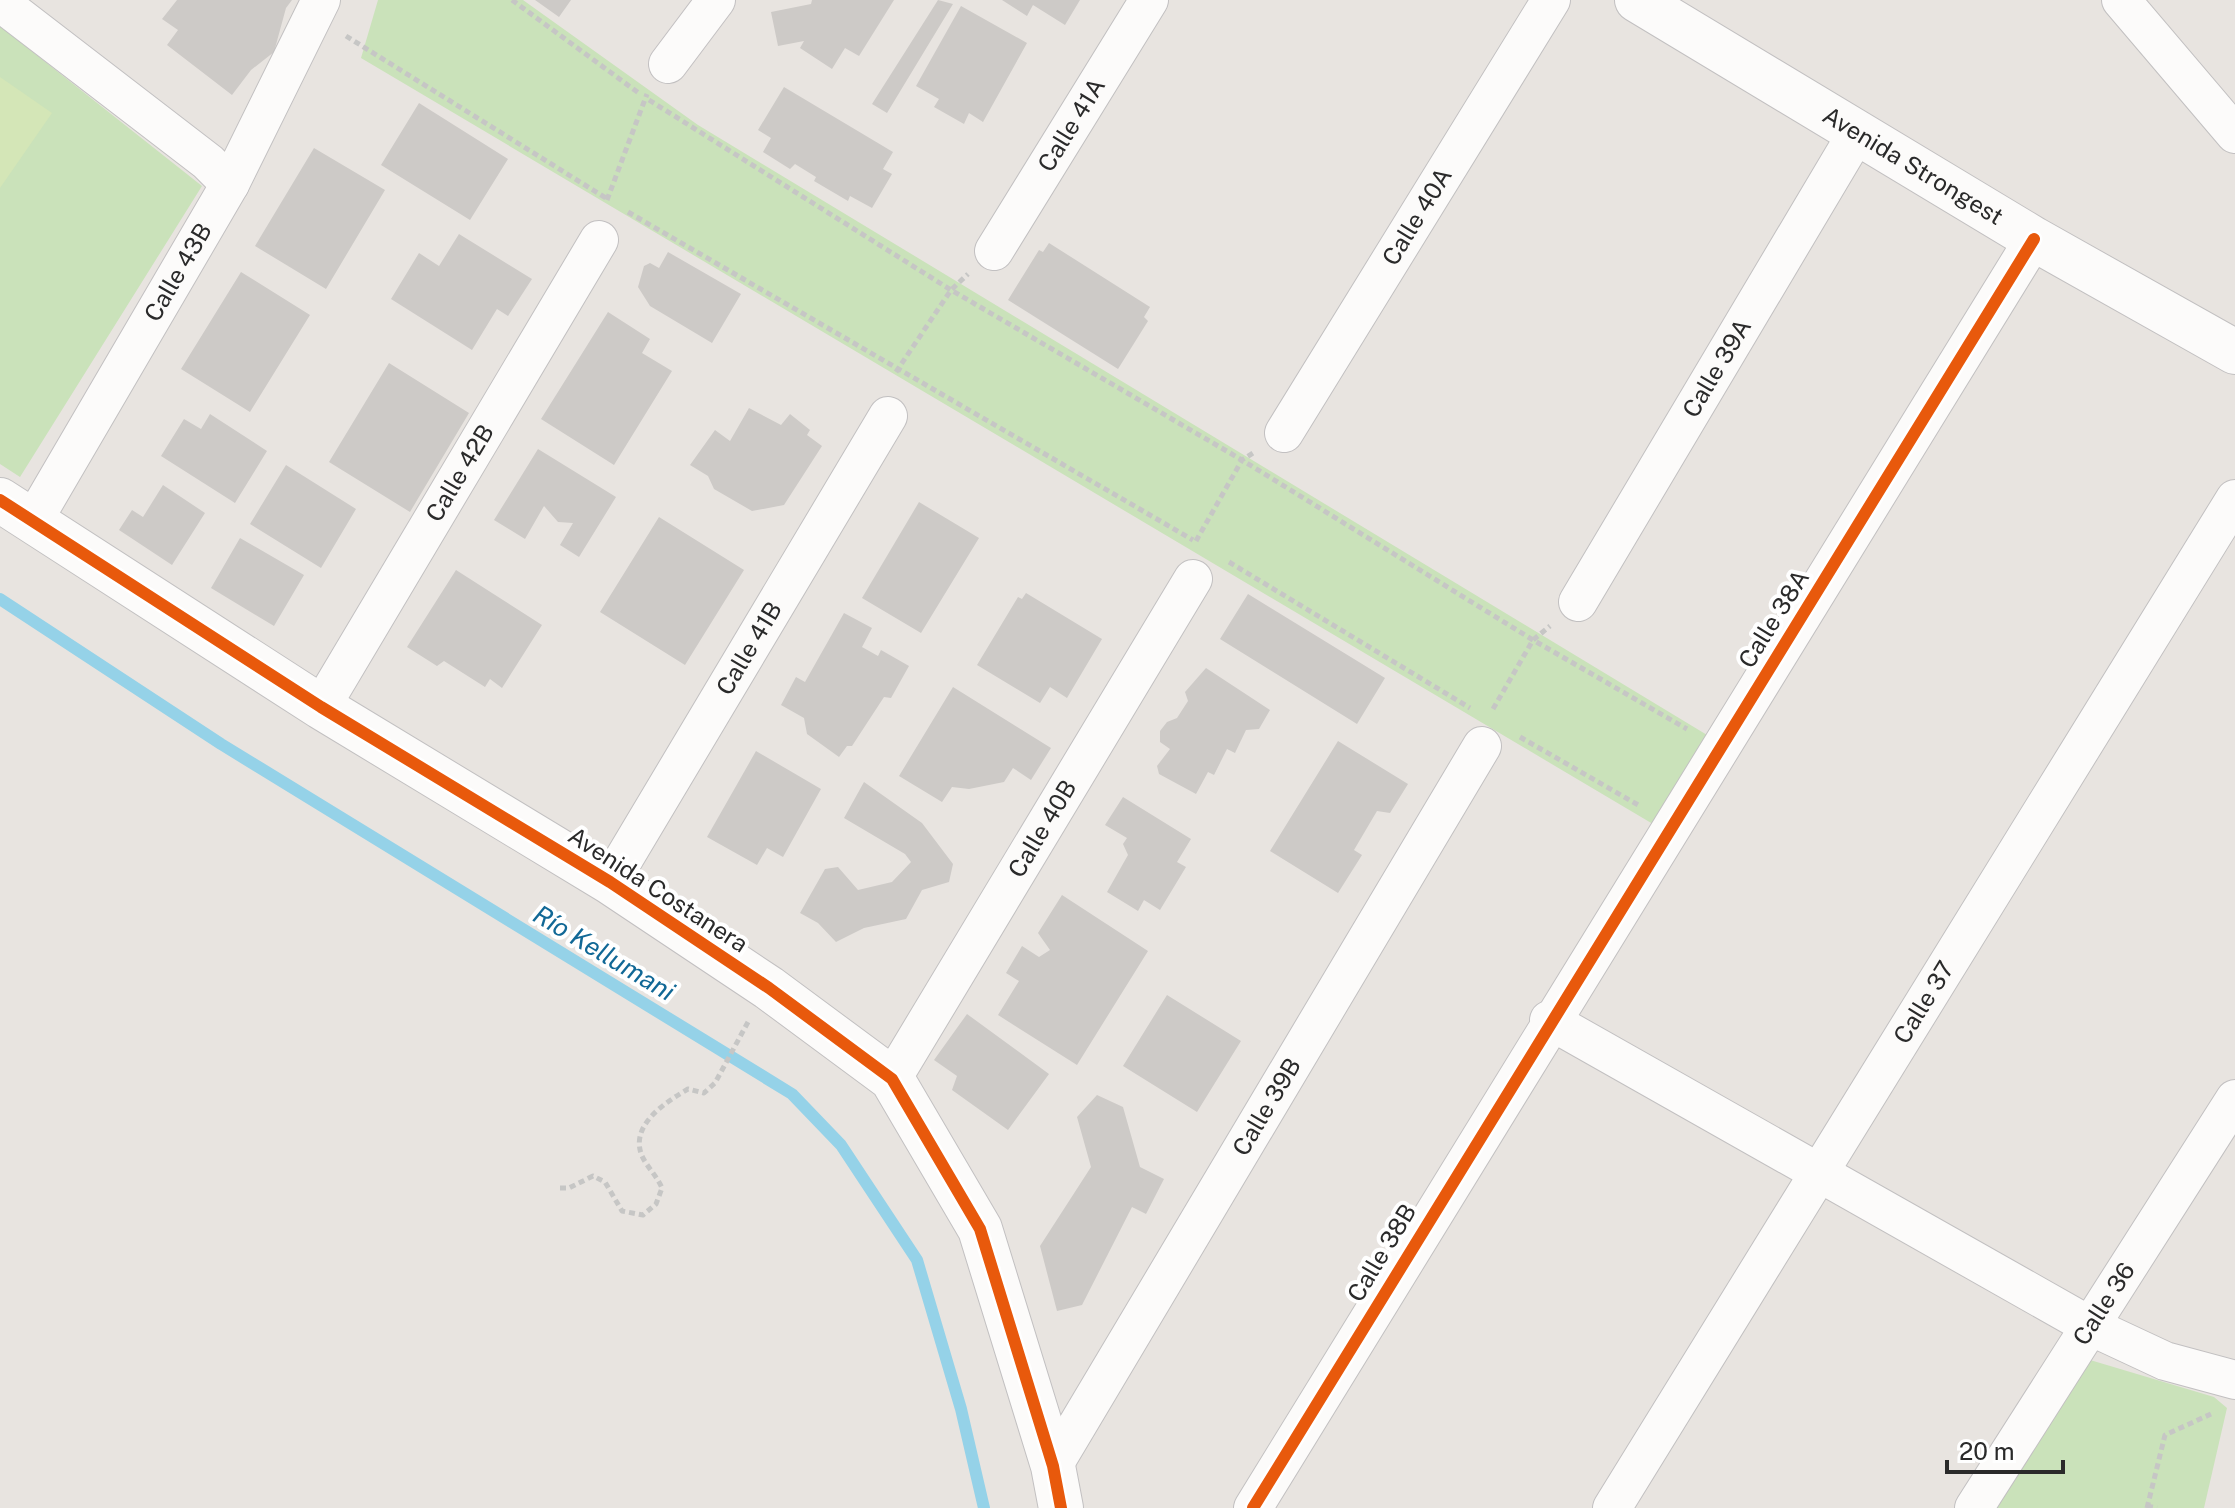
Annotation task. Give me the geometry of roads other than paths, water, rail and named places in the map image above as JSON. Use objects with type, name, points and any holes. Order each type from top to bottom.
[{"type":"street","points":[[668,64],[716,0]]},
{"type":"street","name":"Calle 41A","points":[[994,251],[1149,0]]},
{"type":"street","name":"Calle 40A","points":[[1284,433],[1551,0]]},
{"type":"street","name":"Avenida Strongest","points":[[1637,0],[2034,239],[2235,352]]},
{"type":"street","points":[[2121,0],[2235,134]]},
{"type":"street","points":[[0,2],[208,162],[230,184]]},
{"type":"street","name":"Calle 43B","points":[[16,511],[230,184],[318,8]]},
{"type":"street","name":"Calle 39A","points":[[1578,602],[1857,133]]},
{"type":"street","name":"Calle 38A","points":[[1549,1020],[1674,825],[2034,239]]},
{"type":"street","name":"Calle 42B","points":[[321,707],[599,240]]},
{"type":"street","name":"Calle 41B","points":[[610,882],[888,416]]},
{"type":"street","name":"Calle 37","points":[[1612,1508],[2235,499]]},
{"type":"street","name":"Avenida Costanera","points":[[16,511],[321,707],[610,882],[769,988],[892,1079],[980,1229],[1053,1466],[1061,1508]]},
{"type":"street","name":"Calle 40B","points":[[892,1079],[1205,557]]},
{"type":"street","name":"Calle 39B","points":[[1053,1466],[1485,732]]},
{"type":"street","points":[[1549,1020],[2090,1326],[2165,1361],[2227,1396]]},
{"type":"street","name":"Calle 38B","points":[[1253,1508],[1549,1020]]},
{"type":"street","name":"Calle 36","points":[[1974,1508],[2235,1099]]},
{"type":"waterway","name":"Río Kellumani","points":[[0,599],[221,744],[792,1094],[841,1145],[917,1260],[961,1409],[984,1508]]}]
